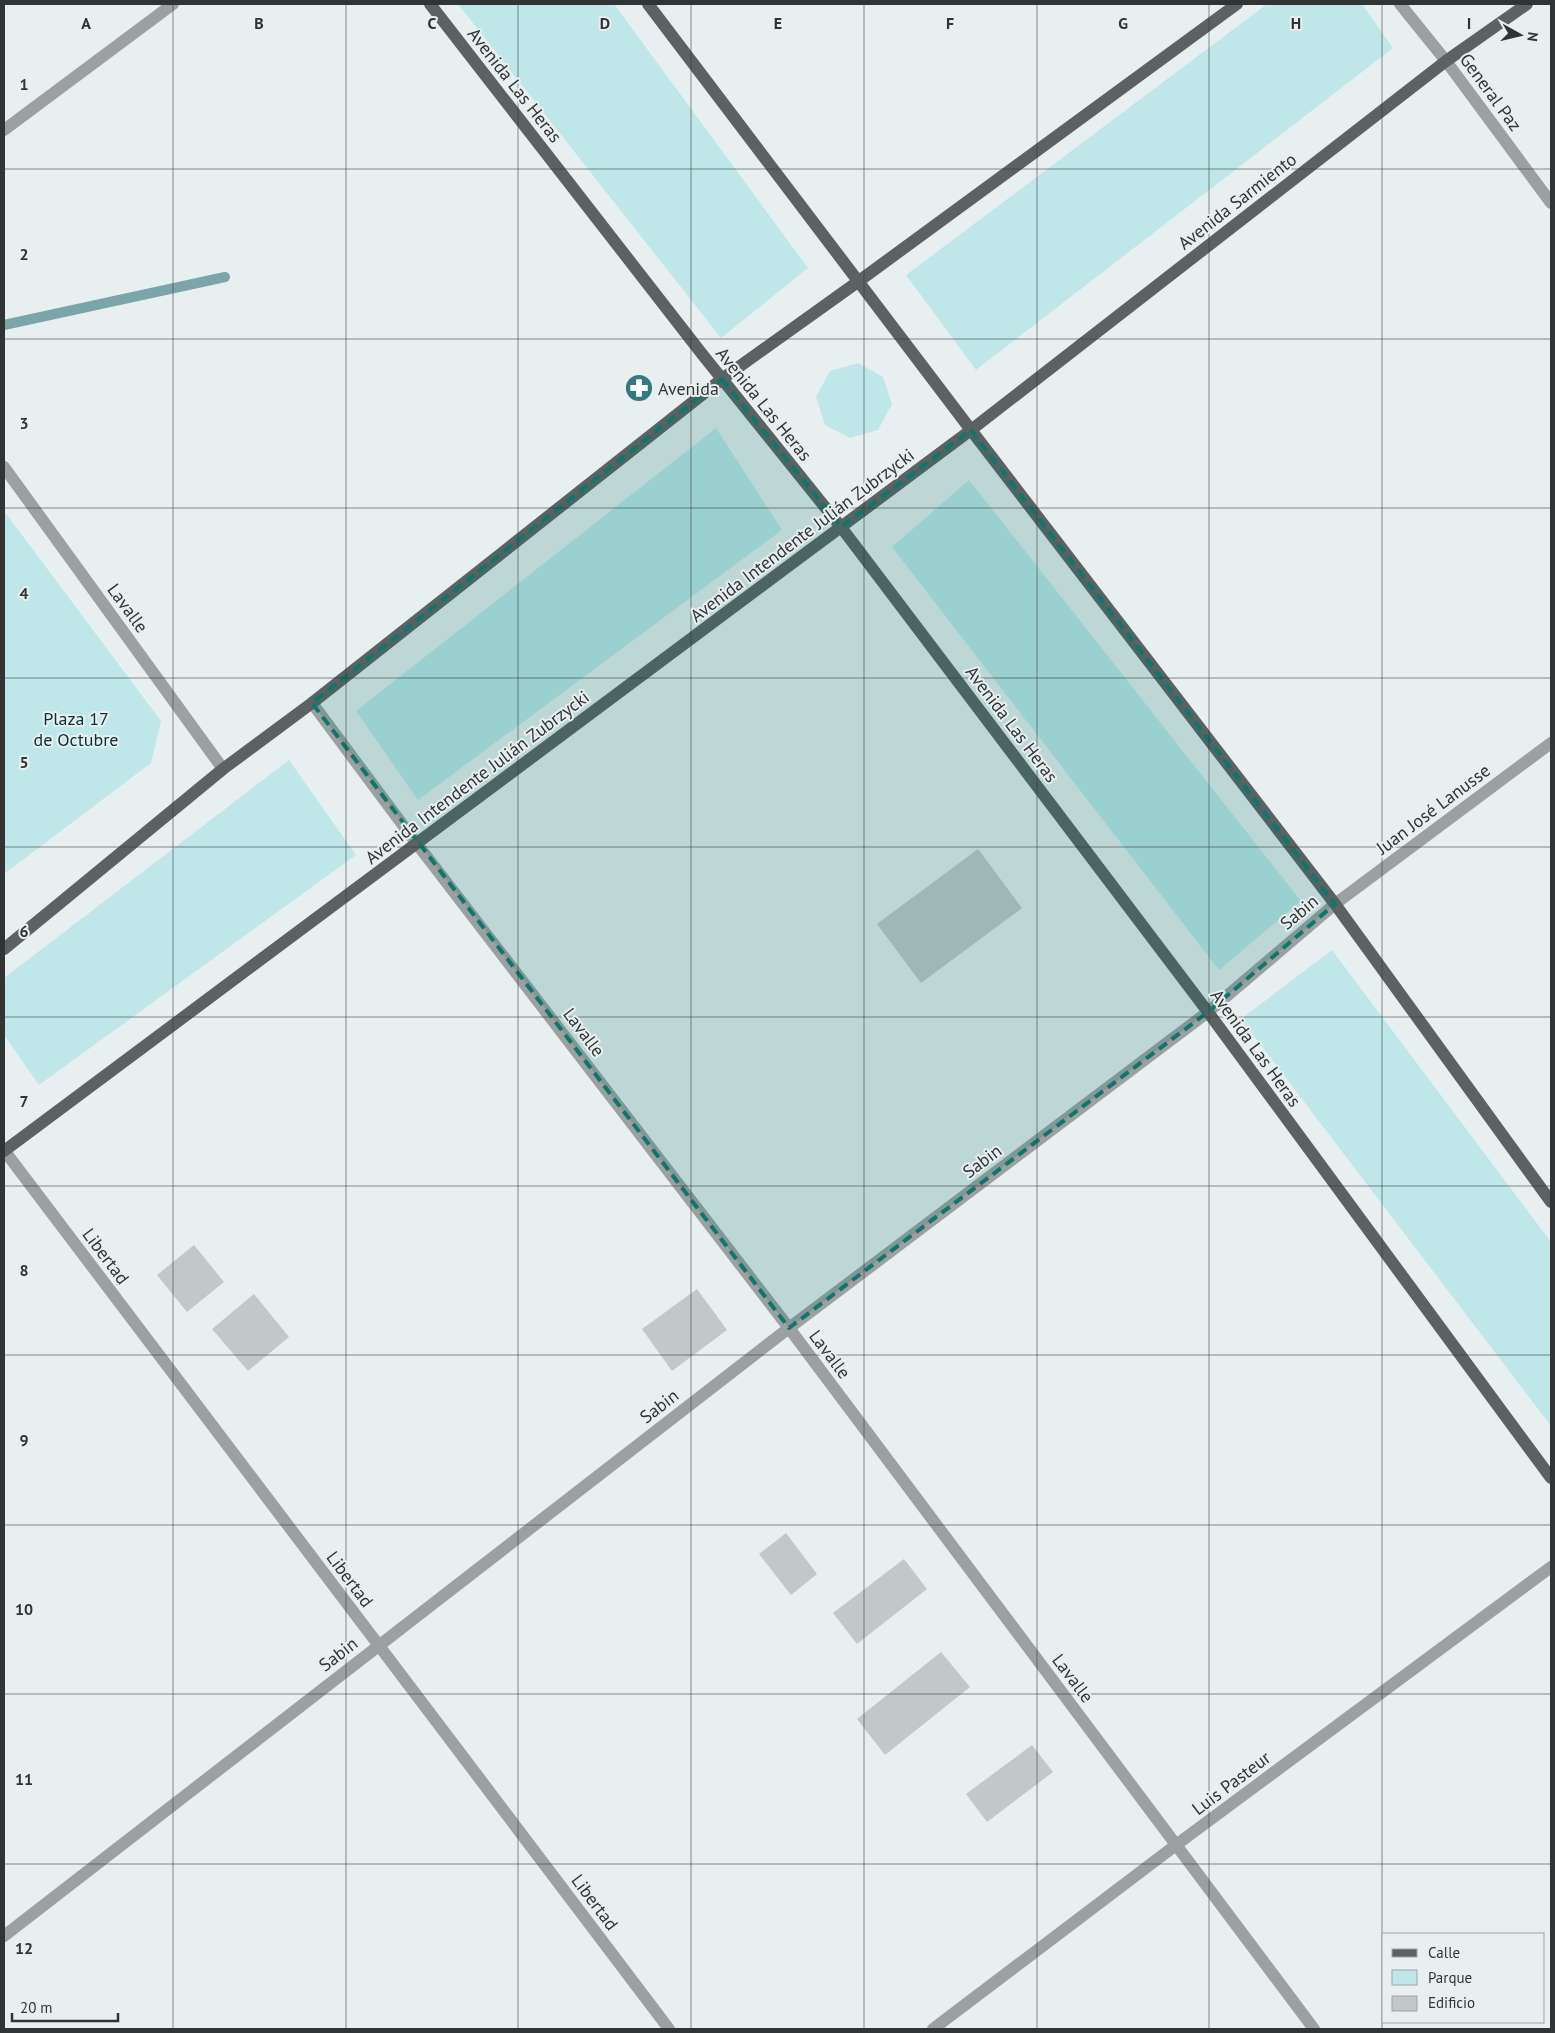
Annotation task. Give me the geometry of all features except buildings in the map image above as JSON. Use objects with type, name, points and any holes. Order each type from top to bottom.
[{"type":"main road","name":"Avenida Las Heras","points":[[430,4],[722,379],[840,527],[1208,1012],[1551,1478]]},
{"type":"main road","points":[[648,4],[971,430],[1335,904],[1551,1202]]},
{"type":"main road","points":[[4,950],[224,769],[312,703],[722,379],[859,281],[1236,4]]},
{"type":"main road","name":"Avenida Sarmiento","points":[[971,430],[1446,61],[1527,4]]},
{"type":"main road","name":"Avenida Intendente Julián Zubrzycki","points":[[4,1151],[971,430]]},
{"type":"street","points":[[4,130],[173,4]]},
{"type":"street","name":"General Paz","points":[[1400,4],[1446,61],[1551,203]]},
{"type":"street","name":"Lavalle","points":[[4,467],[224,769]]},
{"type":"street","name":"Lavalle","points":[[312,703],[417,844],[789,1328],[1314,2029]]},
{"type":"street","name":"Juan José Lanusse","points":[[1335,904],[1551,742]]},
{"type":"street","name":"Sabin","points":[[4,1936],[789,1328],[1208,1012],[1335,904]]},
{"type":"street","name":"Libertad","points":[[4,1151],[669,2029]]},
{"type":"street","name":"Luis Pasteur","points":[[933,2029],[1176,1845],[1551,1567]]},
{"type":"highlighted area","points":[[722,379],[841,527],[971,430],[1335,904],[1208,1012],[789,1328],[312,703]]},
{"type":"green space","points":[[458,4],[614,4],[808,268],[721,338]]},
{"type":"green space","points":[[1267,4],[1362,4],[1393,48],[976,370],[906,275]]},
{"type":"green space","points":[[858,363],[883,377],[892,404],[878,430],[850,438],[825,425],[816,397],[830,371]]},
{"type":"green space","points":[[716,428],[782,530],[418,800],[356,711]]},
{"type":"green space","points":[[969,480],[1301,901],[1219,970],[892,547]]},
{"type":"green space","name":"Plaza 17 de Octubre","points":[[4,511],[161,721],[151,763],[4,874]]},
{"type":"green space","points":[[289,760],[356,855],[39,1085],[4,1035],[4,978]]},
{"type":"green space","points":[[1332,950],[1551,1242],[1551,1426],[1241,1019]]},
{"type":"waterway","points":[[4,325],[225,277]]},
{"type":"place","name":"Avenida","points":[[639,388]]}]
